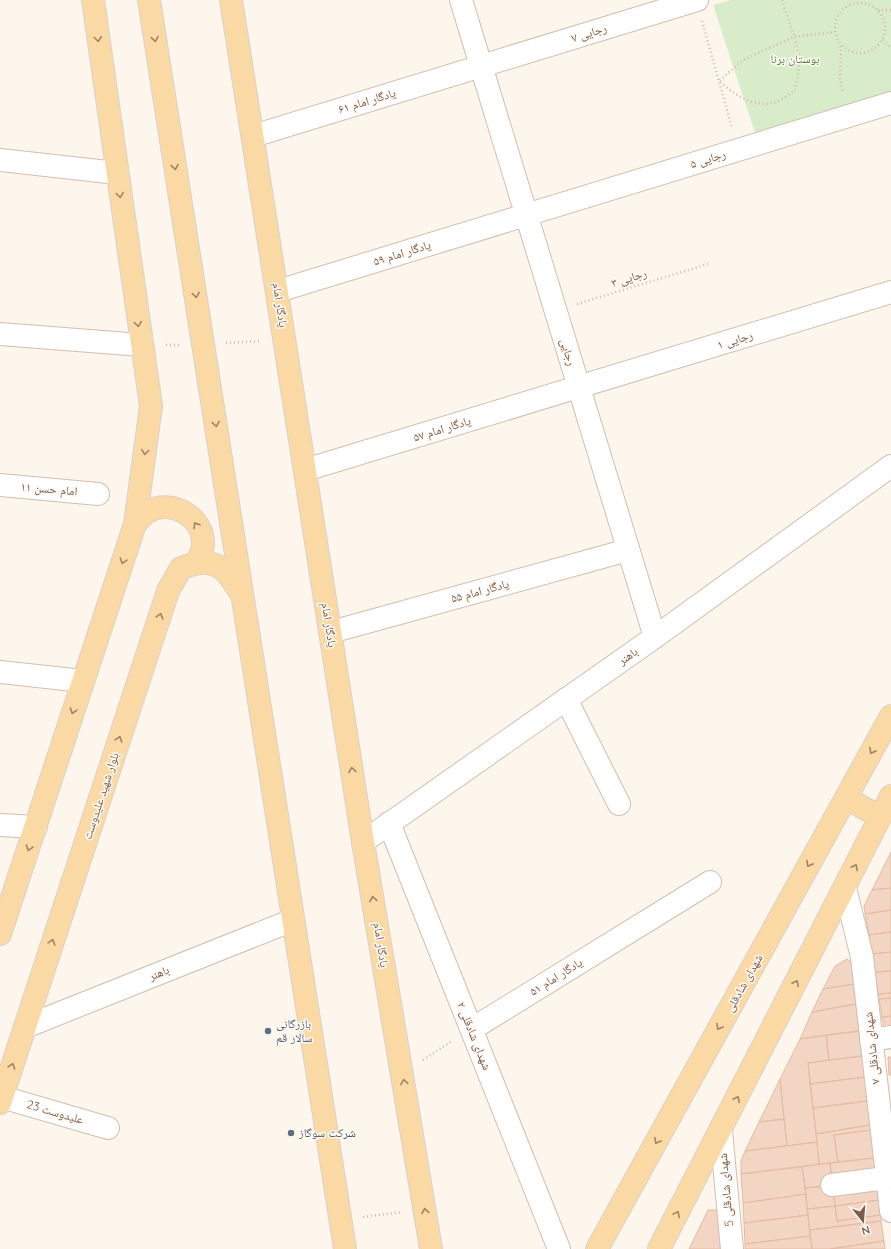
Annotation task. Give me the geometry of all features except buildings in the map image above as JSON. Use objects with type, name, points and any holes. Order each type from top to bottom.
[{"type":"main road","points":[[0,934],[135,524],[151,406],[92,0]]},
{"type":"main road","points":[[149,0],[346,1249]]},
{"type":"main road","name":"یادگار امام","points":[[231,0],[278,291],[363,842],[431,1249]]},
{"type":"main road","points":[[135,524],[149,511],[167,506],[185,512],[198,525],[203,543],[198,561],[218,565],[230,576],[244,599]]},
{"type":"main road","name":"بلوار شهید علیدوست","points":[[1,1100],[168,591],[181,568],[198,561]]},
{"type":"main road","name":"شهدای شادقلی","points":[[597,1249],[891,716]]},
{"type":"main road","points":[[659,1249],[721,1131],[891,796]]},
{"type":"main road","points":[[846,798],[880,817]]},
{"type":"street","name":"رجایی","points":[[461,0],[655,637]]},
{"type":"street","name":"رجایی ۷","points":[[481,66],[697,0]]},
{"type":"street","name":"یادگار امام ۶۱","points":[[253,136],[481,66]]},
{"type":"street","name":"رجایی ۵","points":[[526,215],[891,103]]},
{"type":"street","points":[[0,160],[117,173]]},
{"type":"street","name":"یادگار امام ۵۹","points":[[278,291],[526,215]]},
{"type":"street","name":"رجایی ۱","points":[[579,388],[891,292]]},
{"type":"street","points":[[0,334],[141,345]]},
{"type":"street","name":"یادگار امام ۵۷","points":[[305,470],[579,388]]},
{"type":"street","name":"باهنر","points":[[363,842],[655,637],[891,466]]},
{"type":"street","name":"امام حسن ۱۱","points":[[0,485],[98,494]]},
{"type":"street","name":"یادگار امام ۵۵","points":[[331,632],[628,550]]},
{"type":"street","points":[[0,672],[83,681]]},
{"type":"street","points":[[566,700],[619,804]]},
{"type":"street","name":"شهدای شادقلی ۲","points":[[390,823],[558,1249]]},
{"type":"street","points":[[0,825],[36,827]]},
{"type":"street","name":"یادگار امام ۵۱","points":[[472,1029],[710,882]]},
{"type":"street","name":"شهدای شادقلی ۷","points":[[845,888],[881,1039],[888,1182],[891,1211]]},
{"type":"street","name":"باهنر","points":[[25,1027],[293,920]]},
{"type":"street","name":"علیدوست 23","points":[[1,1100],[108,1128]]},
{"type":"street","name":"شهدای شادقلی 5","points":[[721,1131],[732,1249]]},
{"type":"street","points":[[832,1185],[888,1182]]},
{"type":"path","points":[[697,0],[738,150]]},
{"type":"path","points":[[719,81],[736,96],[756,103],[776,102],[795,90],[798,77],[799,57],[782,0]]},
{"type":"path","points":[[849,116],[840,78],[841,46],[834,32],[837,16],[848,5],[864,3],[878,10],[891,10]]},
{"type":"path","points":[[841,46],[856,54],[871,51],[882,40],[885,24],[878,10]]},
{"type":"path","points":[[719,81],[743,60],[793,37],[834,32]]},
{"type":"path","points":[[882,40],[891,48]]},
{"type":"path","name":"رجایی ۳","points":[[555,310],[708,264]]},
{"type":"path","points":[[402,1073],[472,1029]]},
{"type":"path","points":[[341,1221],[424,1208]]},
{"type":"green space","name":"بوستان برنا","points":[[731,0],[891,0],[891,91],[755,133],[713,5]]},
{"type":"place","name":"بازرگانی سالار قم","points":[[268,1031]]},
{"type":"place","name":"شرکت سوگاز","points":[[291,1133]]}]
